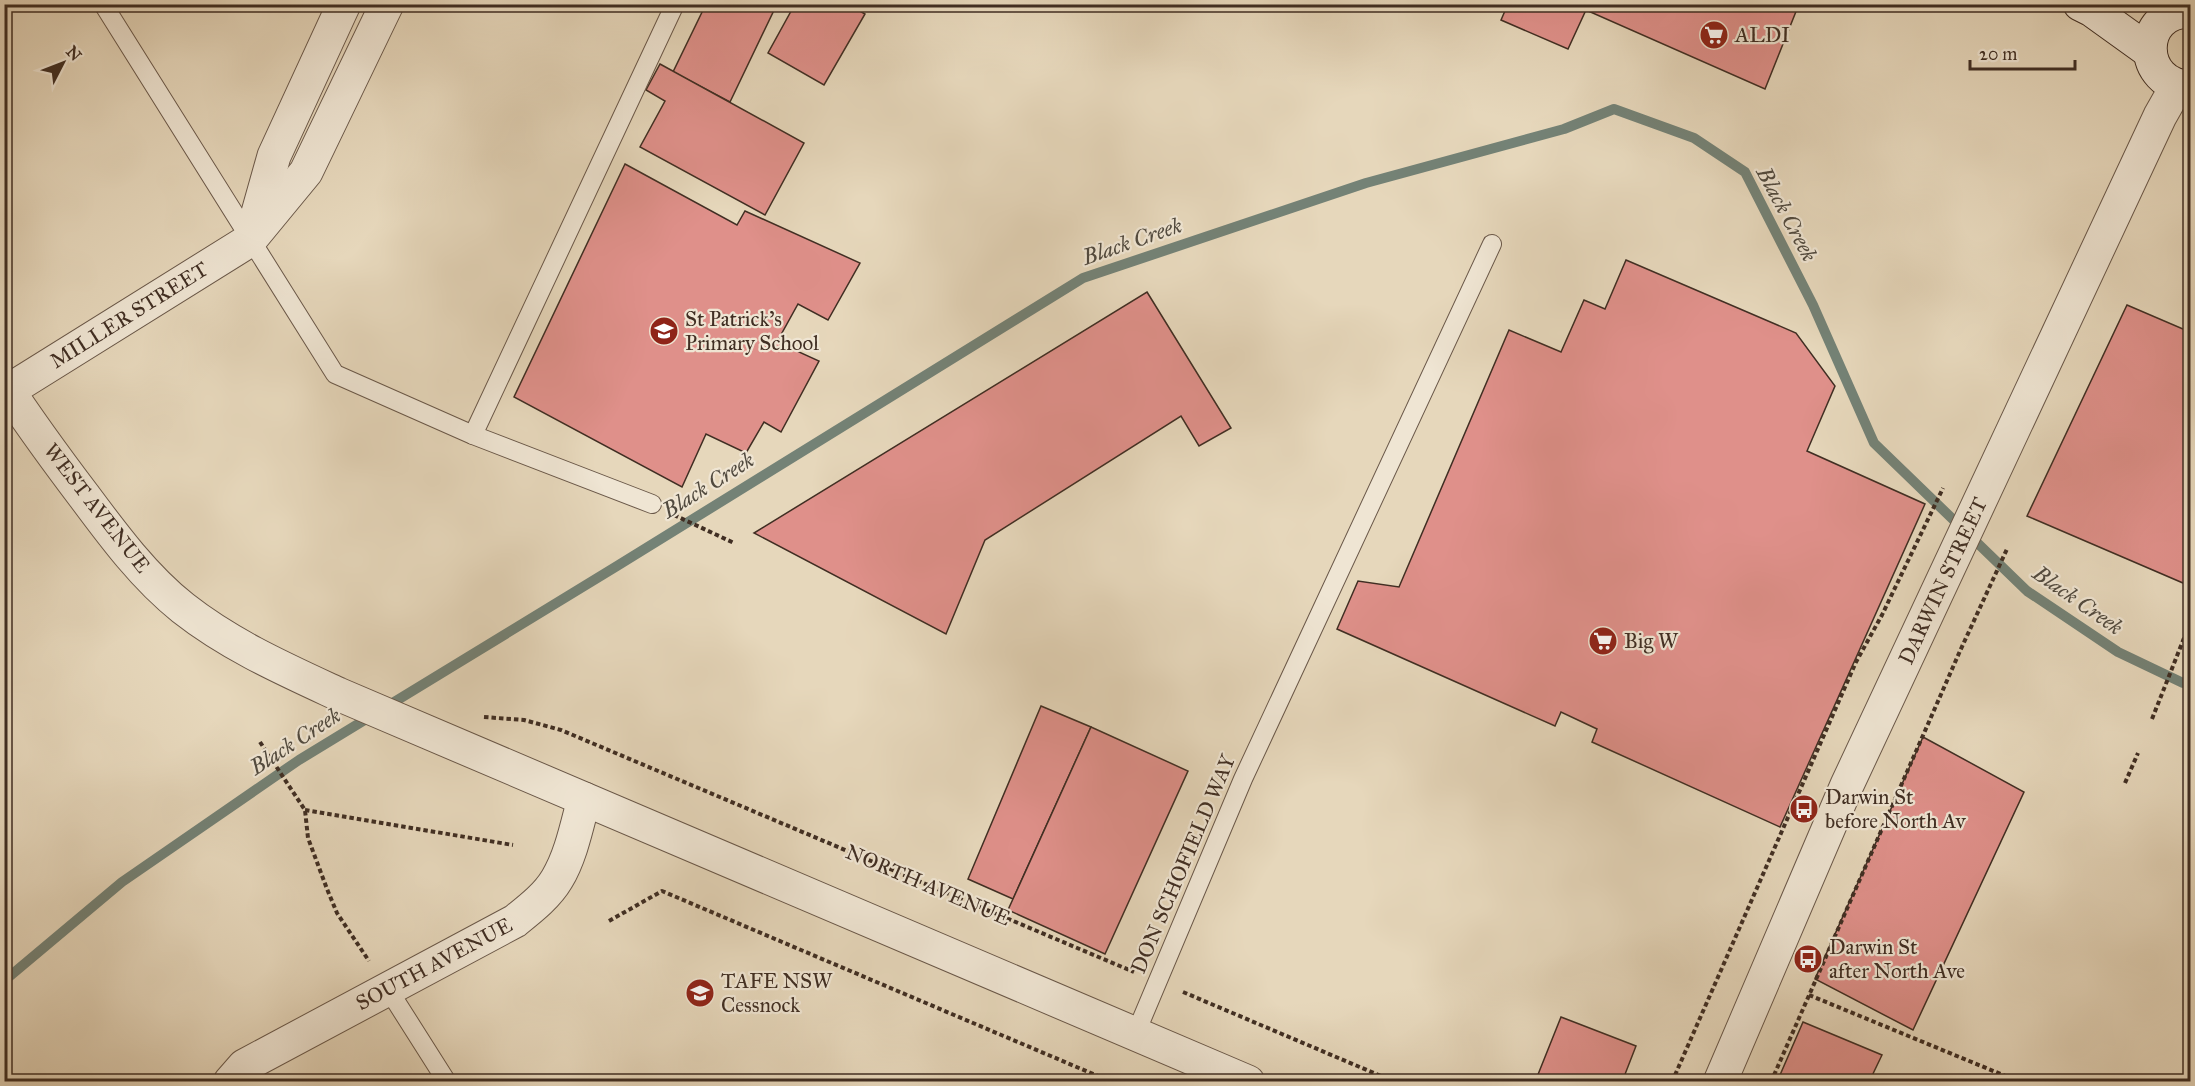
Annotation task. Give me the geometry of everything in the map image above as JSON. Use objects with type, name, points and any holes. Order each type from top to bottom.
[{"type":"street","points":[[250,240],[274,156],[344,4]]},
{"type":"street","name":"MILLER STREET","points":[[7,388],[250,240],[306,172],[387,4]]},
{"type":"street","points":[[2080,4],[2150,51]]},
{"type":"street","points":[[2173,9],[2160,22],[2150,41],[2150,51],[2154,66],[2164,78],[2184,86]]},
{"type":"street","name":"DARWIN STREET","points":[[1720,1082],[1847,785],[2160,116],[2184,86]]},
{"type":"street","name":"WEST AVENUE","points":[[7,388],[107,527],[142,569],[182,607],[228,640],[338,694],[584,800]]},
{"type":"street","points":[[584,800],[1248,1082]]},
{"type":"street","name":"SOUTH AVENUE","points":[[230,1082],[244,1066],[515,921],[538,903],[557,880],[564,866],[584,800]]},
{"type":"lane","points":[[103,4],[335,374],[472,435],[652,504]]},
{"type":"lane","points":[[472,435],[675,4]]},
{"type":"lane","name":"DON SCHOFIELD WAY","points":[[1135,1035],[1243,779],[1492,244]]},
{"type":"lane","points":[[388,989],[447,1082]]},
{"type":"path","name":"DARWIN STREET","points":[[1672,1082],[1856,662],[1882,615],[1943,488]]},
{"type":"path","points":[[652,504],[734,543]]},
{"type":"path","points":[[1771,1082],[1991,580],[2007,549]]},
{"type":"path","points":[[2152,719],[2190,623]]},
{"type":"path","name":"NORTH AVENUE","points":[[475,716],[524,720],[561,730],[1395,1082]]},
{"type":"path","points":[[260,742],[305,810],[308,838],[338,913],[388,989]]},
{"type":"path","points":[[2125,783],[2138,753]]},
{"type":"path","points":[[305,810],[513,845]]},
{"type":"path","points":[[609,921],[662,891],[1112,1082]]},
{"type":"path","points":[[1809,995],[2020,1082]]},
{"type":"building","points":[[706,4],[777,4],[730,102],[673,72]]},
{"type":"building","points":[[795,4],[848,4],[865,14],[824,85],[768,53]]},
{"type":"building","name":"ALDI","points":[[1508,4],[1799,4],[1765,89],[1586,10],[1568,49],[1501,20]]},
{"type":"building","points":[[660,64],[804,143],[765,215],[640,147],[665,101],[646,90]]},
{"type":"building","name":"St Patrick's Primary School","points":[[625,164],[737,225],[745,211],[860,263],[828,320],[798,304],[777,342],[819,361],[781,432],[764,422],[746,453],[706,434],[682,487],[514,397]]},
{"type":"building","points":[[1626,260],[1796,333],[1835,386],[1807,451],[1925,504],[1780,827],[1592,742],[1597,729],[1561,712],[1555,726],[1337,629],[1358,581],[1399,587],[1509,330],[1561,352],[1584,300],[1605,309]]},
{"type":"building","points":[[1147,292],[1231,428],[1199,446],[1181,416],[985,540],[946,634],[754,533]]},
{"type":"building","points":[[2127,305],[2190,332],[2190,586],[2027,516]]},
{"type":"building","points":[[1041,706],[1091,727],[1013,899],[968,879]]},
{"type":"building","points":[[1091,727],[1188,771],[1105,954],[1008,910]]},
{"type":"building","points":[[1923,737],[2024,792],[1913,1030],[1815,979]]},
{"type":"building","points":[[1561,1017],[1636,1046],[1622,1082],[1535,1082]]},
{"type":"building","points":[[1803,1022],[1882,1055],[1869,1082],[1777,1082]]},
{"type":"waterway","name":"Black Creek","points":[[4,981],[122,882],[299,760],[1083,278],[1366,183],[1564,129],[1614,109],[1694,138],[1745,172],[1813,305],[1874,443],[2027,591],[2118,652],[2183,683],[2190,683]]},
{"type":"place","name":"ALDI","points":[[1714,35]]},
{"type":"place","name":"St Patrick's Primary School","points":[[664,331]]},
{"type":"place","name":"Big W","points":[[1603,641]]},
{"type":"place","name":"Darwin St before North Av","points":[[1804,809]]},
{"type":"place","name":"Darwin St after North Ave","points":[[1808,959]]},
{"type":"place","name":"TAFE NSW Cessnock","points":[[700,993]]}]
